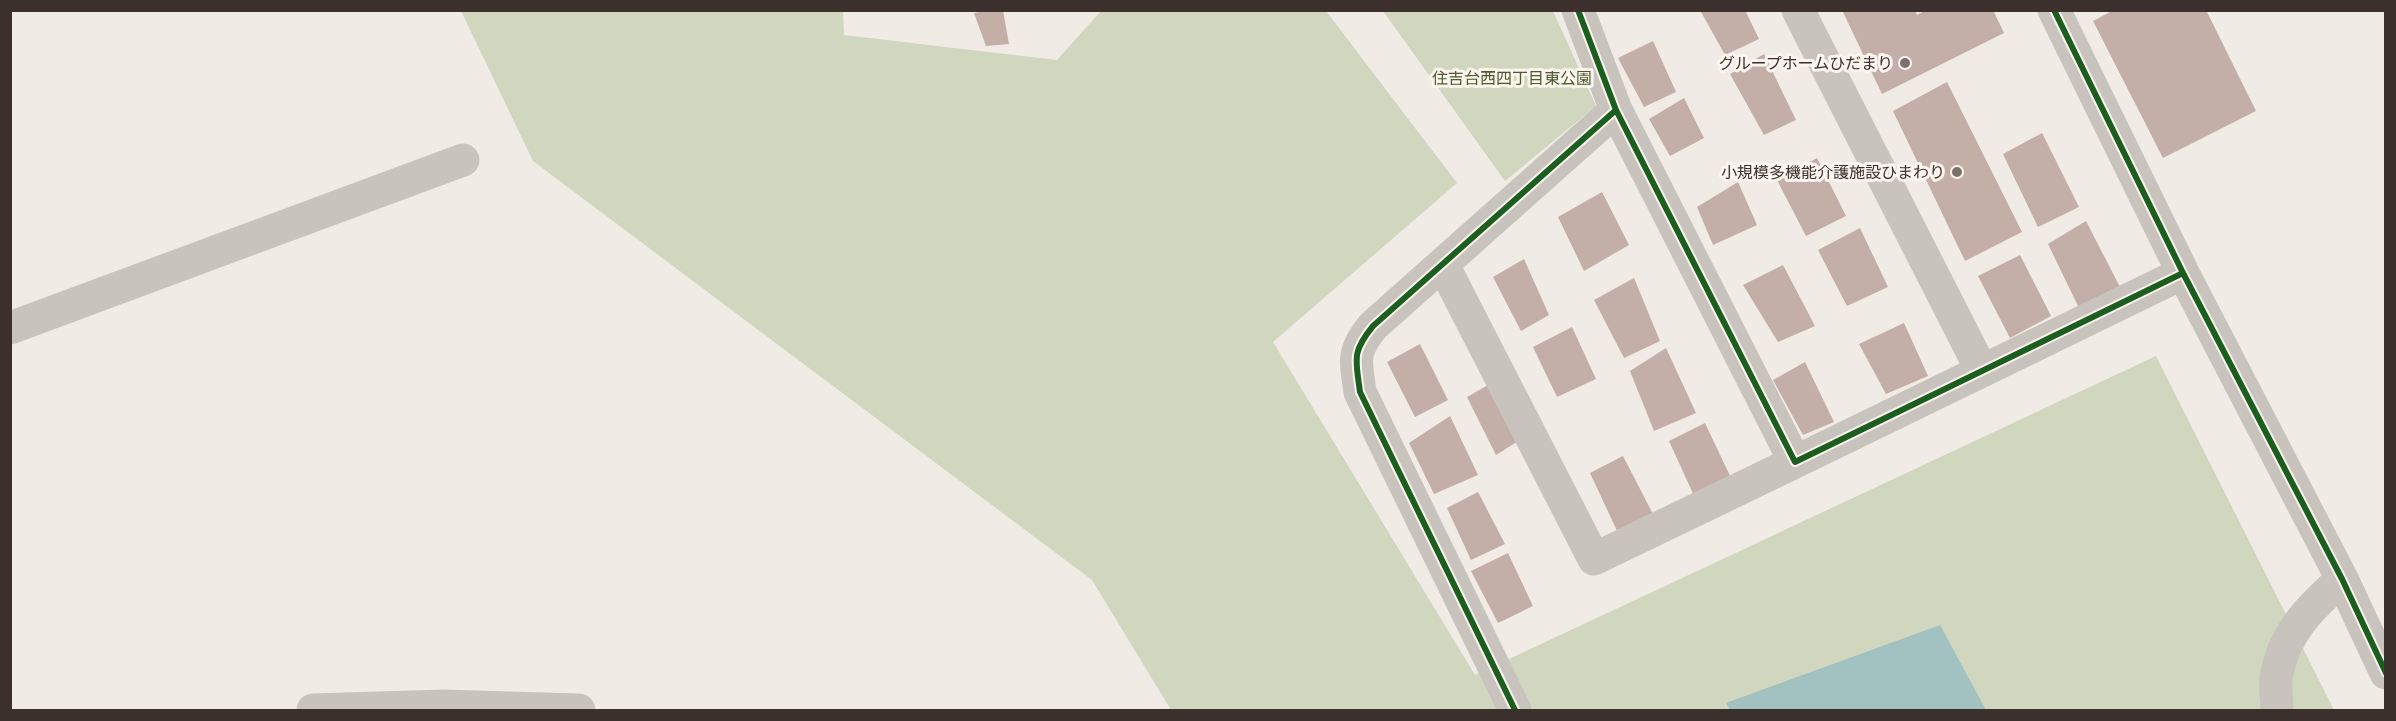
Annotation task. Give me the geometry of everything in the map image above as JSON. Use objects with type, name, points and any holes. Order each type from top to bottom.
[{"type":"street","points":[[1578,10],[1616,110],[1795,462]]},
{"type":"street","points":[[1798,10],[1982,371]]},
{"type":"street","points":[[2054,10],[2184,273],[2342,579],[2385,673]]},
{"type":"street","points":[[1515,711],[1360,392],[1356,360],[1360,342],[1373,326],[1616,110]]},
{"type":"street","points":[[10,328],[463,160]]},
{"type":"street","points":[[1443,265],[1594,559],[2184,273]]},
{"type":"street","points":[[2277,711],[2276,674],[2294,631],[2315,603],[2342,579]]},
{"type":"street","points":[[314,711],[444,706],[579,711]]},
{"type":"green space","points":[[461,11],[843,11],[844,35],[1057,60],[1101,11],[1326,11],[1457,183],[1273,342],[1475,675],[2156,356],[2334,710],[1171,710],[1092,580],[533,161]]},
{"type":"green space","name":"住吉台西四丁目東公園","points":[[1383,11],[1553,11],[1596,106],[1505,181]]},
{"type":"water","points":[[1940,625],[1986,710],[1730,710],[1726,703]]},
{"type":"building","points":[[1003,10],[1009,44],[986,46],[974,13]]},
{"type":"building","points":[[1700,10],[1745,10],[1759,39],[1725,55]]},
{"type":"building","name":"グループホームひだまり","points":[[1842,10],[1915,10],[1917,15],[1926,10],[1993,10],[2004,33],[1882,94]]},
{"type":"building","points":[[2114,10],[2206,10],[2256,111],[2163,158],[2093,21]]},
{"type":"building","points":[[1653,41],[1676,92],[1644,107],[1618,58]]},
{"type":"building","points":[[1764,54],[1796,120],[1764,135],[1730,74]]},
{"type":"building","name":"小規模多機能介護施設ひまわり","points":[[1947,82],[2022,232],[1965,261],[1893,111]]},
{"type":"building","points":[[1684,98],[1704,138],[1670,156],[1649,119]]},
{"type":"building","points":[[2042,133],[2079,207],[2038,227],[2003,154]]},
{"type":"building","points":[[1817,158],[1846,216],[1806,236],[1777,180]]},
{"type":"building","points":[[1738,182],[1757,225],[1713,245],[1697,207]]},
{"type":"building","points":[[1602,192],[1629,245],[1584,271],[1558,217]]},
{"type":"building","points":[[2086,221],[2121,289],[2079,308],[2048,244]]},
{"type":"building","points":[[1860,228],[1888,287],[1847,306],[1818,250]]},
{"type":"building","points":[[2020,255],[2051,316],[2010,338],[1978,276]]},
{"type":"building","points":[[1524,259],[1549,315],[1521,331],[1493,277]]},
{"type":"building","points":[[1783,265],[1815,326],[1778,342],[1743,285]]},
{"type":"building","points":[[1634,278],[1660,341],[1624,358],[1594,300]]},
{"type":"building","points":[[1904,323],[1928,376],[1886,394],[1859,344]]},
{"type":"building","points":[[1572,327],[1596,379],[1557,397],[1533,347]]},
{"type":"building","points":[[1420,344],[1448,400],[1415,417],[1387,362]]},
{"type":"building","points":[[1666,348],[1696,413],[1654,431],[1630,371]]},
{"type":"building","points":[[1805,362],[1834,422],[1803,435],[1773,380]]},
{"type":"building","points":[[1490,384],[1520,440],[1496,455],[1467,397]]},
{"type":"building","points":[[1450,416],[1478,475],[1434,494],[1409,443]]},
{"type":"building","points":[[1705,423],[1731,478],[1695,498],[1669,441]]},
{"type":"building","points":[[1623,456],[1654,516],[1619,535],[1590,473]]},
{"type":"building","points":[[1478,492],[1505,544],[1471,560],[1447,508]]},
{"type":"building","points":[[1508,553],[1533,606],[1498,623],[1471,571]]},
{"type":"cycle path","points":[[1578,10],[1616,110],[1795,462],[2183,273]]},
{"type":"cycle path","points":[[2054,10],[2183,273],[2342,579],[2386,673]]},
{"type":"cycle path","points":[[1515,710],[1360,392],[1357,372],[1358,350],[1373,326],[1616,110]]},
{"type":"place","name":"グループホームひだまり","points":[[1905,63]]},
{"type":"place","name":"小規模多機能介護施設ひまわり","points":[[1957,172]]}]
